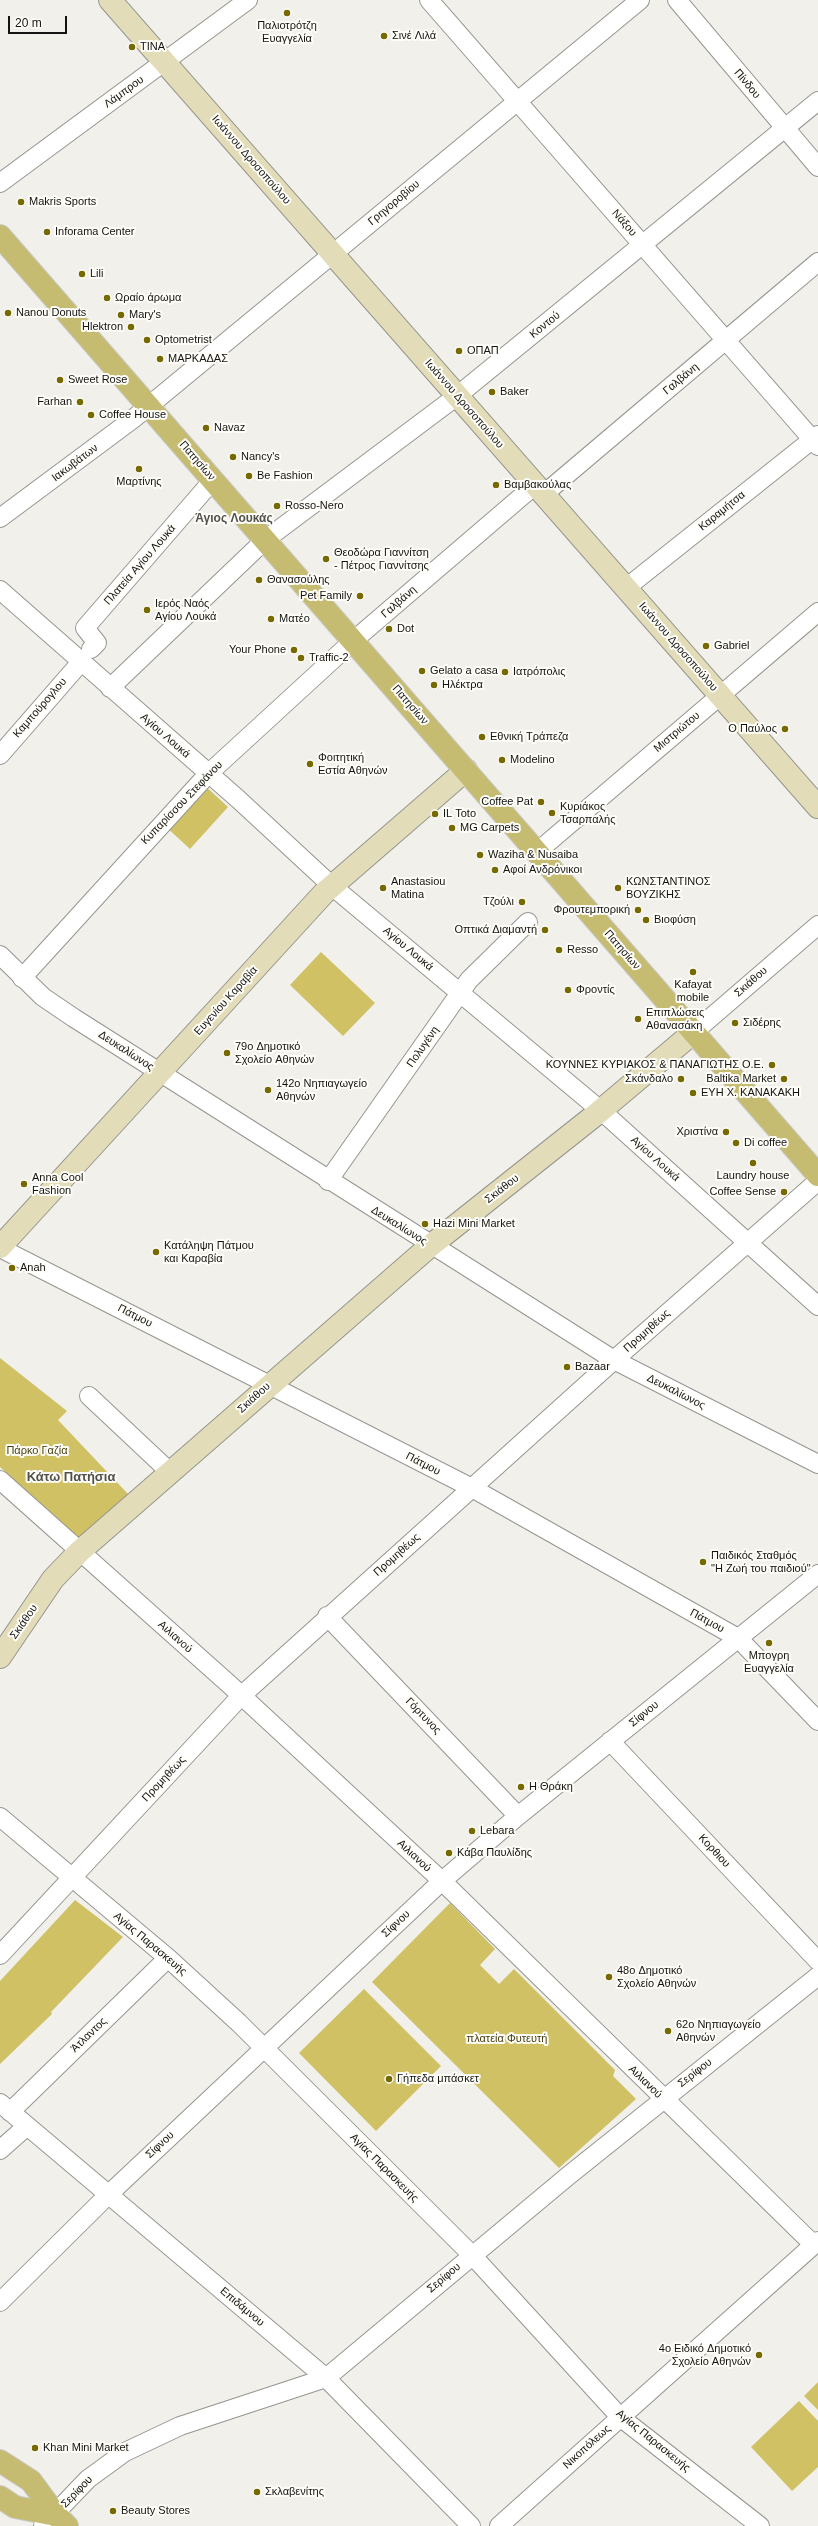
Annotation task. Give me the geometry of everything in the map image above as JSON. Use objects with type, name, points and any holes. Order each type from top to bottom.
[{"type":"main road","name":"Πατησίων","points":[[0,236],[818,1175]]},
{"type":"main road","points":[[0,2461],[31,2481],[55,2522]]},
{"type":"main road","points":[[0,2497],[15,2507],[55,2522]]},
{"type":"street","name":"Ιωάννου Δροσοπούλου","points":[[110,0],[818,807]]},
{"type":"street","name":"Λάμπρου","points":[[0,183],[248,0]]},
{"type":"street","name":"Νάξου","points":[[429,0],[726,340],[816,440]]},
{"type":"street","name":"Γρηγοροβίου","points":[[149,406],[640,0]]},
{"type":"street","name":"Πίνδου","points":[[677,0],[818,167]]},
{"type":"street","name":"Κοντού","points":[[265,540],[458,396],[818,101]]},
{"type":"street","name":"Γαλβάνη","points":[[353,641],[726,340],[818,262]]},
{"type":"street","name":"Ιακωβάτων","points":[[0,518],[149,406]]},
{"type":"street","name":"Καραμήτσα","points":[[626,588],[816,440]]},
{"type":"street","name":"Πλατεία Αγίου Λουκά","points":[[86,656],[98,643],[85,628],[213,480]]},
{"type":"street","points":[[110,688],[265,540]]},
{"type":"street","name":"Αγίου Λουκά","points":[[0,590],[86,656],[110,688],[332,886],[461,992],[818,1306]]},
{"type":"street","name":"Μιστριώτου","points":[[537,852],[818,612]]},
{"type":"street","name":"Κυπαρίσσου Στεφάνου","points":[[22,978],[208,774],[353,641]]},
{"type":"street","name":"Καμπούρογλου","points":[[0,755],[86,656]]},
{"type":"street","name":"Ευγενίου Καραβία","points":[[0,1248],[332,886],[466,770]]},
{"type":"street","name":"Πολυγένη","points":[[328,1181],[469,980],[528,922]]},
{"type":"street","name":"Σκιάθου","points":[[0,1656],[53,1579],[79,1552],[171,1473],[269,1384],[430,1246],[599,1112],[818,925]]},
{"type":"street","name":"Δευκαλίωνος","points":[[0,955],[43,997],[430,1246],[614,1360],[818,1464]]},
{"type":"street","name":"Προμηθέως","points":[[0,1954],[242,1696],[328,1616],[614,1360],[818,1181]]},
{"type":"street","name":"Πάτμου","points":[[0,1248],[472,1488],[738,1638],[818,1722]]},
{"type":"street","points":[[90,1396],[171,1473]]},
{"type":"street","name":"Αιλιανού","points":[[0,1480],[242,1696],[442,1881],[663,2099],[816,2243]]},
{"type":"street","name":"Σίφνου","points":[[0,2302],[109,2194],[442,1881],[518,1816],[818,1574]]},
{"type":"street","name":"Γόρτυνος","points":[[328,1616],[518,1816]]},
{"type":"street","name":"Κορθιου","points":[[610,1741],[818,1961]]},
{"type":"street","name":"Αγίας Παρασκευής","points":[[0,1817],[71,1879],[168,1958],[239,2022],[263,2048],[472,2254],[620,2417],[760,2526]]},
{"type":"street","name":"Άτλαντος","points":[[5,2108],[168,1958]]},
{"type":"street","name":"Σερίφου","points":[[55,2522],[88,2479],[125,2452],[180,2426],[326,2378],[472,2254],[818,1976]]},
{"type":"street","name":"Επιδάμνου","points":[[5,2108],[326,2378],[471,2526]]},
{"type":"street","points":[[0,2150],[27,2126]]},
{"type":"street","name":"Νικοπόλεως","points":[[499,2526],[816,2243]]},
{"type":"green space","points":[[202,783],[228,807],[190,849],[164,825]]},
{"type":"green space","points":[[321,952],[375,1003],[343,1036],[290,985]]},
{"type":"green space","name":"Πάρκο Γαζία","points":[[0,1358],[67,1411],[58,1420],[129,1495],[77,1540],[0,1467]]},
{"type":"green space","points":[[75,1900],[123,1937],[51,2012],[52,2014],[0,2064],[0,1981]]},
{"type":"green space","name":"πλατεία Φυτευτή","points":[[450,1903],[495,1949],[480,1965],[499,1984],[514,1969],[615,2070],[613,2076],[636,2099],[559,2168],[372,1982]]},
{"type":"green space","points":[[364,1989],[441,2066],[376,2131],[299,2053]]},
{"type":"green space","points":[[818,2382],[818,2410],[804,2396]]},
{"type":"green space","points":[[799,2401],[818,2421],[818,2467],[792,2491],[751,2447]]},
{"type":"place","name":"Παλιοτρότζη Ευαγγελία","points":[[287,13]]},
{"type":"place","name":"Σινέ Λιλά","points":[[384,36]]},
{"type":"place","name":"TINA","points":[[132,47]]},
{"type":"place","name":"Makris Sports","points":[[21,202]]},
{"type":"place","name":"Inforama Center","points":[[47,232]]},
{"type":"place","name":"Lili","points":[[82,274]]},
{"type":"place","name":"Ωραίο άρωμα","points":[[107,298]]},
{"type":"place","name":"Nanou Donuts","points":[[8,313]]},
{"type":"place","name":"Mary's","points":[[121,315]]},
{"type":"place","name":"Hlektron","points":[[131,327]]},
{"type":"place","name":"Optometrist","points":[[147,340]]},
{"type":"place","name":"ΟΠΑΠ","points":[[459,351]]},
{"type":"place","name":"ΜΑΡΚΑΔΑΣ","points":[[160,359]]},
{"type":"place","name":"Sweet Rose","points":[[60,380]]},
{"type":"place","name":"Baker","points":[[492,392]]},
{"type":"place","name":"Farhan","points":[[80,402]]},
{"type":"place","name":"Coffee House","points":[[91,415]]},
{"type":"place","name":"Navaz","points":[[206,428]]},
{"type":"place","name":"Nancy's","points":[[233,457]]},
{"type":"place","name":"Μαρτίνης","points":[[139,469]]},
{"type":"place","name":"Be Fashion","points":[[249,476]]},
{"type":"place","name":"Βαμβακούλας","points":[[496,485]]},
{"type":"place","name":"Rosso-Nero","points":[[277,506]]},
{"type":"place","name":"Θεοδώρα Γιαννίτση - Πέτρος Γιαννίτσης","points":[[326,559]]},
{"type":"place","name":"Θανασούλης","points":[[259,580]]},
{"type":"place","name":"Pet Family","points":[[360,596]]},
{"type":"place","name":"Ιερός Ναός Αγίου Λουκά","points":[[147,610]]},
{"type":"place","name":"Ματέο","points":[[271,619]]},
{"type":"place","name":"Dot","points":[[389,629]]},
{"type":"place","name":"Gabriel","points":[[706,646]]},
{"type":"place","name":"Your Phone","points":[[294,650]]},
{"type":"place","name":"Traffic-2","points":[[301,658]]},
{"type":"place","name":"Gelato a casa","points":[[422,671]]},
{"type":"place","name":"Ιατρόπολις","points":[[505,672]]},
{"type":"place","name":"Ηλέκτρα","points":[[434,685]]},
{"type":"place","name":"Ο Παύλος","points":[[785,729]]},
{"type":"place","name":"Εθνική Τράπεζα","points":[[482,737]]},
{"type":"place","name":"Modelino","points":[[502,760]]},
{"type":"place","name":"Φοιτητική Εστία Αθηνών","points":[[310,764]]},
{"type":"place","name":"Coffee Pat","points":[[541,802]]},
{"type":"place","name":"Κυριάκος Τσαρπαλής","points":[[552,813]]},
{"type":"place","name":"IL Toto","points":[[435,814]]},
{"type":"place","name":"MG Carpets","points":[[452,828]]},
{"type":"place","name":"Waziha & Nusaiba","points":[[480,855]]},
{"type":"place","name":"Αφοί Ανδρόνικοι","points":[[495,870]]},
{"type":"place","name":"Anastasiou Matina","points":[[383,888]]},
{"type":"place","name":"ΚΩΝΣΤΑΝΤΙΝΟΣ ΒΟΥΖΙΚΗΣ","points":[[618,888]]},
{"type":"place","name":"Τζούλι","points":[[522,902]]},
{"type":"place","name":"Φρουτεμπορική","points":[[638,910]]},
{"type":"place","name":"Βιοφύση","points":[[646,920]]},
{"type":"place","name":"Οπτικά Διαμαντή","points":[[545,930]]},
{"type":"place","name":"Resso","points":[[559,950]]},
{"type":"place","name":"Kafayat mobile","points":[[693,972]]},
{"type":"place","name":"Φροντίς","points":[[568,990]]},
{"type":"place","name":"Επιπλώσεις Αθανασάκη","points":[[638,1019]]},
{"type":"place","name":"Σιδέρης","points":[[735,1023]]},
{"type":"place","name":"79ο Δημοτικό Σχολείο Αθηνών","points":[[227,1053]]},
{"type":"place","name":"ΚΟΥΝΝΕΣ ΚΥΡΙΑΚΟΣ & ΠΑΝΑΓΙΩΤΗΣ Ο.Ε.","points":[[772,1065]]},
{"type":"place","name":"Σκάνδαλο","points":[[681,1079]]},
{"type":"place","name":"Baltika Market","points":[[784,1079]]},
{"type":"place","name":"142ο Νηπιαγωγείο Αθηνών","points":[[268,1090]]},
{"type":"place","name":"ΕΥΗ Χ. ΚΑΝΑΚΑΚΗ","points":[[693,1093]]},
{"type":"place","name":"Χριστίνα","points":[[726,1132]]},
{"type":"place","name":"Di coffee","points":[[736,1143]]},
{"type":"place","name":"Laundry house","points":[[753,1163]]},
{"type":"place","name":"Anna Cool Fashion","points":[[24,1184]]},
{"type":"place","name":"Coffee Sense","points":[[784,1192]]},
{"type":"place","name":"Hazi Mini Market","points":[[425,1224]]},
{"type":"place","name":"Κατάληψη Πάτμου και Καραβία","points":[[156,1252]]},
{"type":"place","name":"Anah","points":[[12,1268]]},
{"type":"place","name":"Bazaar","points":[[567,1367]]},
{"type":"place","name":"Παιδικός Σταθμός \"Η Ζωή του παιδιού\"","points":[[703,1562]]},
{"type":"place","name":"Μπογρη Ευαγγελία","points":[[769,1643]]},
{"type":"place","name":"Η Θράκη","points":[[521,1787]]},
{"type":"place","name":"Lebara","points":[[472,1831]]},
{"type":"place","name":"Κάβα Παυλίδης","points":[[449,1853]]},
{"type":"place","name":"48ο Δημοτικό Σχολείο Αθηνών","points":[[609,1977]]},
{"type":"place","name":"62ο Νηπιαγωγείο Αθηνών","points":[[668,2031]]},
{"type":"place","name":"Γήπεδα μπάσκετ","points":[[389,2079]]},
{"type":"place","name":"4ο Ειδικό Δημοτικό Σχολείο Αθηνών","points":[[759,2355]]},
{"type":"place","name":"Khan Mini Market","points":[[35,2448]]},
{"type":"place","name":"Σκλαβενίτης","points":[[257,2492]]},
{"type":"place","name":"Beauty Stores","points":[[113,2511]]},
{"type":"district","name":"Άγιος Λουκάς","points":[[234,519]]},
{"type":"district","name":"Κάτω Πατήσια","points":[[71,1477]]}]
